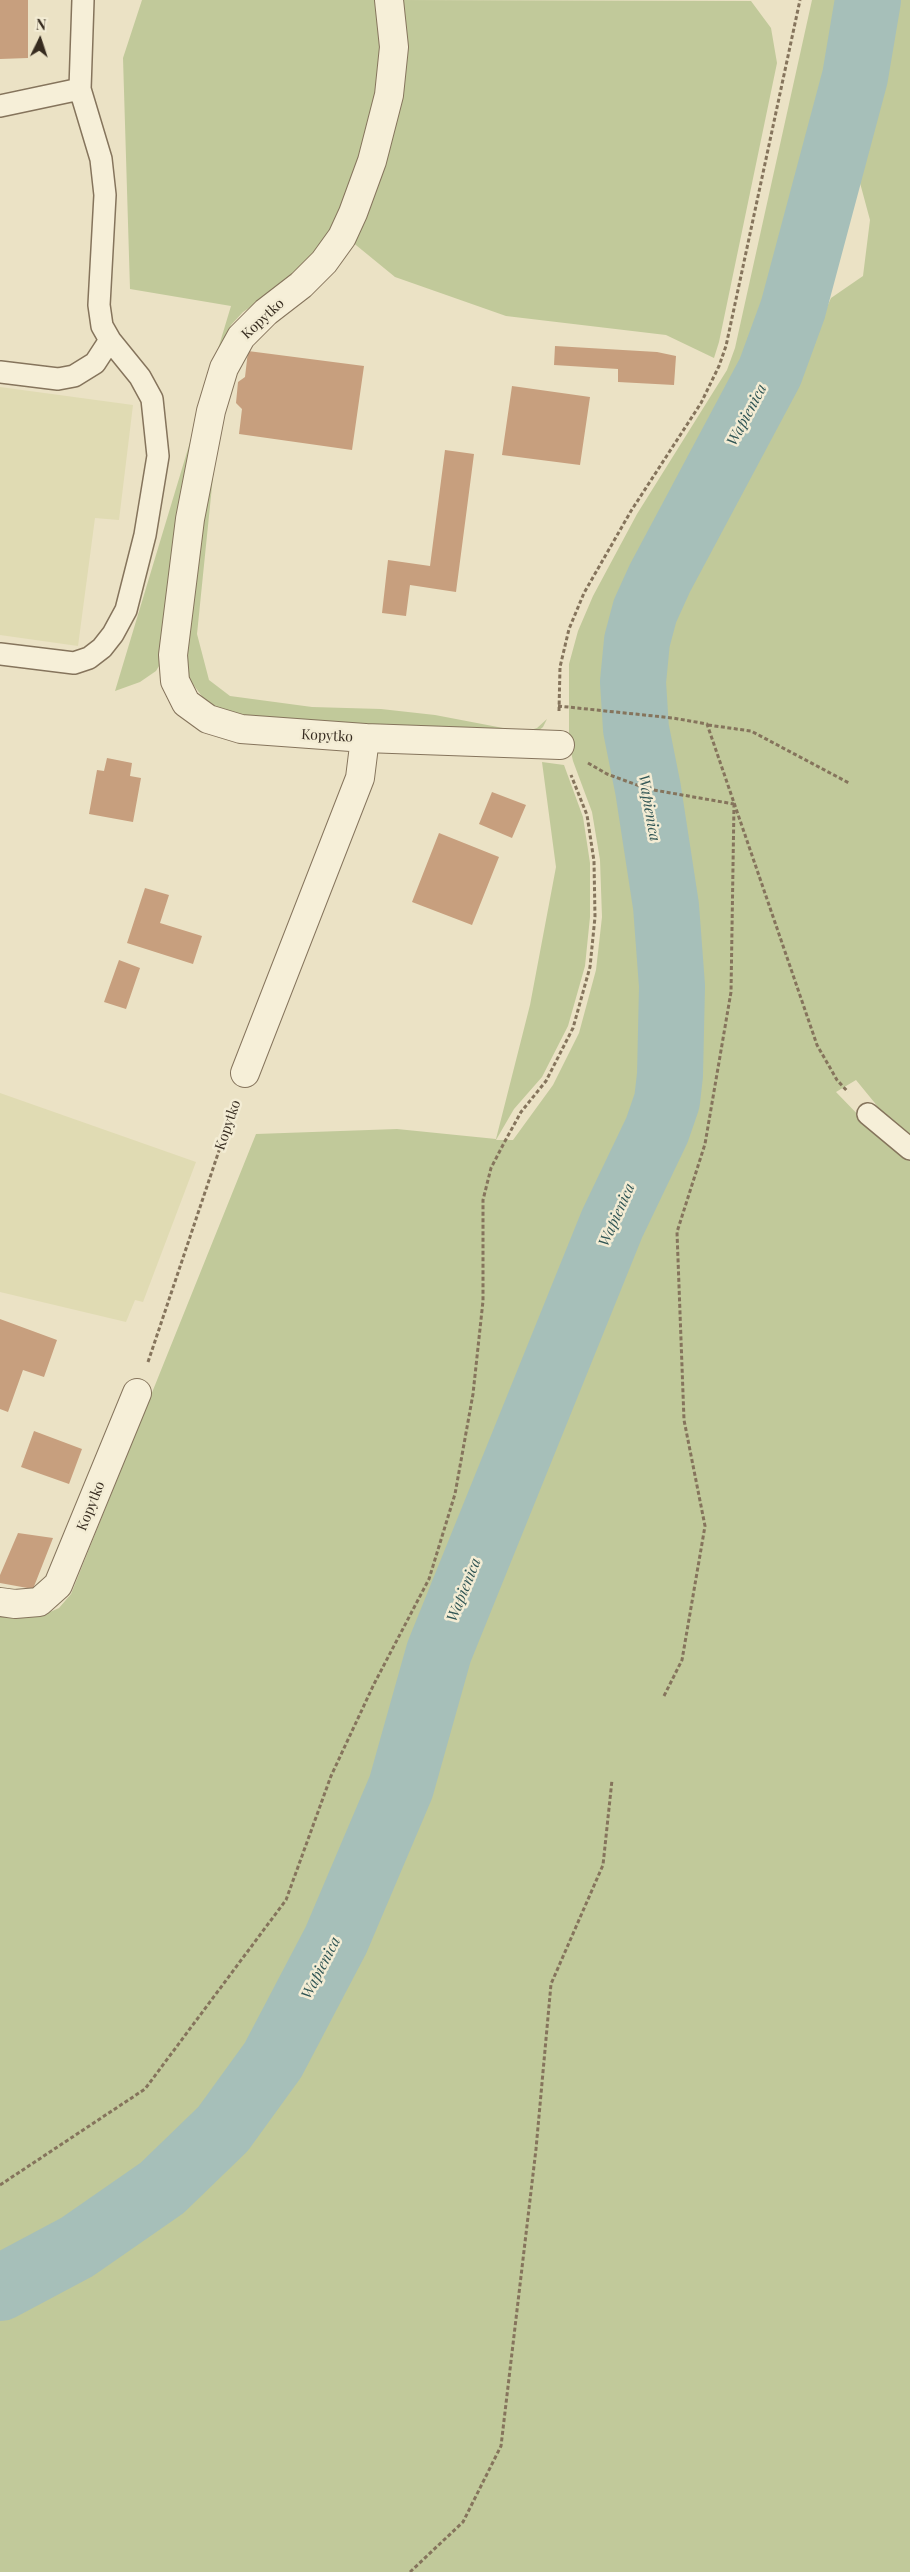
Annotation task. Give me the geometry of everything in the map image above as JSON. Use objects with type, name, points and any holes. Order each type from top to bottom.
[{"type":"street","name":"Kopytko","points":[[245,1073],[360,778],[365,738],[268,733],[224,725],[195,712],[178,692],[173,655],[190,519],[211,411],[224,368],[241,336],[266,312],[301,286],[324,262],[342,237],[353,213],[372,161],[389,96],[394,47],[389,0]]},
{"type":"street","points":[[365,738],[560,745]]},
{"type":"street","name":"Kopytko","points":[[0,1602],[15,1604],[39,1602],[58,1585],[137,1393]]},
{"type":"lane","points":[[0,654],[74,662],[89,658],[102,648],[113,634],[126,610],[145,535],[158,456],[156,421],[152,399],[140,377],[110,340],[102,326],[99,306],[105,195],[101,158],[80,89],[83,0]]},
{"type":"lane","points":[[0,106],[80,89]]},
{"type":"lane","points":[[0,372],[58,379],[74,376],[95,363],[110,340]]},
{"type":"lane","points":[[868,1114],[910,1149]]},
{"type":"path","points":[[0,2185],[145,2089],[286,1900],[331,1776],[374,1684],[429,1579],[455,1494],[473,1394],[483,1301],[482,1200],[491,1168],[504,1143],[521,1112],[546,1081],[573,1028],[590,967],[595,917],[594,861],[586,815],[560,745],[558,706],[560,667],[569,629],[584,593],[631,511],[700,403],[719,366],[728,336],[800,0]]},
{"type":"path","points":[[558,706],[673,718],[708,726],[751,731],[849,782]]},
{"type":"path","points":[[708,726],[817,1045],[837,1080],[868,1114]]},
{"type":"path","points":[[560,745],[607,774],[648,789],[734,804]]},
{"type":"path","points":[[664,1696],[682,1660],[705,1526],[684,1420],[677,1232],[705,1144],[731,992],[734,804]]},
{"type":"path","name":"Kopytko","points":[[137,1393],[245,1073]]},
{"type":"path","points":[[410,2572],[463,2522],[501,2446],[536,2149],[552,1984],[603,1865],[612,1780]]},
{"type":"shaded area","points":[[0,387],[133,405],[119,520],[95,518],[78,646],[0,635]]},
{"type":"shaded area","points":[[0,1093],[196,1162],[143,1302],[135,1300],[126,1322],[0,1292]]},
{"type":"green space","points":[[142,0],[377,0],[383,44],[382,72],[364,152],[330,237],[295,277],[243,312],[231,325],[213,376],[162,661],[156,671],[140,682],[115,691],[231,306],[130,289],[123,58]]},
{"type":"green space","points":[[400,0],[751,1],[771,28],[777,63],[719,342],[714,358],[666,335],[506,316],[395,277],[351,241]]},
{"type":"green space","points":[[812,0],[848,0],[833,77],[812,160],[792,199],[774,288],[750,367],[641,571],[626,614],[613,661],[612,698],[649,911],[653,986],[652,1068],[640,1119],[596,1208],[535,1368],[432,1613],[385,1748],[306,1936],[254,2037],[173,2144],[62,2221],[0,2254],[0,1616],[39,1617],[59,1608],[71,1594],[256,1134],[397,1129],[496,1139],[530,1005],[556,867],[542,762],[564,765],[583,817],[590,863],[590,917],[585,966],[568,1026],[542,1077],[514,1109],[496,1140],[513,1140],[553,1085],[579,1033],[596,970],[602,917],[600,860],[592,812],[573,761],[569,743],[569,664],[578,631],[593,596],[637,514],[727,370],[735,348]]},
{"type":"green space","points":[[894,0],[910,0],[910,1134],[883,1113],[856,1080],[836,1092],[866,1123],[910,1159],[910,2572],[0,2572],[0,2308],[84,2262],[171,2200],[234,2143],[289,2067],[354,1950],[422,1799],[459,1656],[630,1235],[679,1133],[690,1082],[692,988],[686,905],[656,706],[655,660],[663,624],[678,586],[769,435],[831,298],[863,276],[870,220],[856,168],[874,104]]},
{"type":"green space","points":[[217,437],[197,634],[209,680],[230,696],[312,707],[381,709],[435,715],[524,732],[537,728],[547,719],[543,727],[536,733],[281,726],[210,707],[189,679],[185,649],[185,624]]},
{"type":"building","points":[[0,0],[28,0],[28,58],[0,59]]},
{"type":"building","points":[[555,346],[657,352],[676,356],[674,385],[618,382],[618,369],[554,365]]},
{"type":"building","points":[[248,351],[364,366],[352,450],[239,434],[242,409],[236,403],[238,382],[245,377]]},
{"type":"building","points":[[512,386],[590,397],[580,465],[502,455]]},
{"type":"building","points":[[445,450],[474,454],[456,592],[410,585],[406,616],[382,613],[388,560],[430,566]]},
{"type":"building","points":[[107,758],[132,763],[130,776],[141,778],[133,822],[89,814],[97,770],[104,771]]},
{"type":"building","points":[[492,792],[526,805],[512,838],[479,824]]},
{"type":"building","points":[[439,833],[499,857],[472,925],[412,902]]},
{"type":"building","points":[[145,888],[169,895],[160,923],[202,936],[193,964],[127,943]]},
{"type":"building","points":[[119,960],[140,968],[126,1009],[104,1002]]},
{"type":"building","points":[[0,1319],[57,1340],[44,1377],[23,1370],[8,1412],[0,1409]]},
{"type":"building","points":[[34,1431],[82,1449],[69,1484],[21,1467]]},
{"type":"building","points":[[18,1533],[53,1538],[33,1589],[0,1583],[0,1575]]},
{"type":"waterway","name":"Wapienica","points":[[0,2288],[77,2247],[162,2188],[223,2129],[273,2060],[336,1940],[401,1787],[439,1652],[612,1224],[657,1130],[667,1101],[670,1075],[672,986],[666,906],[648,789],[636,729],[633,682],[637,641],[645,611],[660,578],[770,372],[793,309],[855,77],[868,0]]}]
